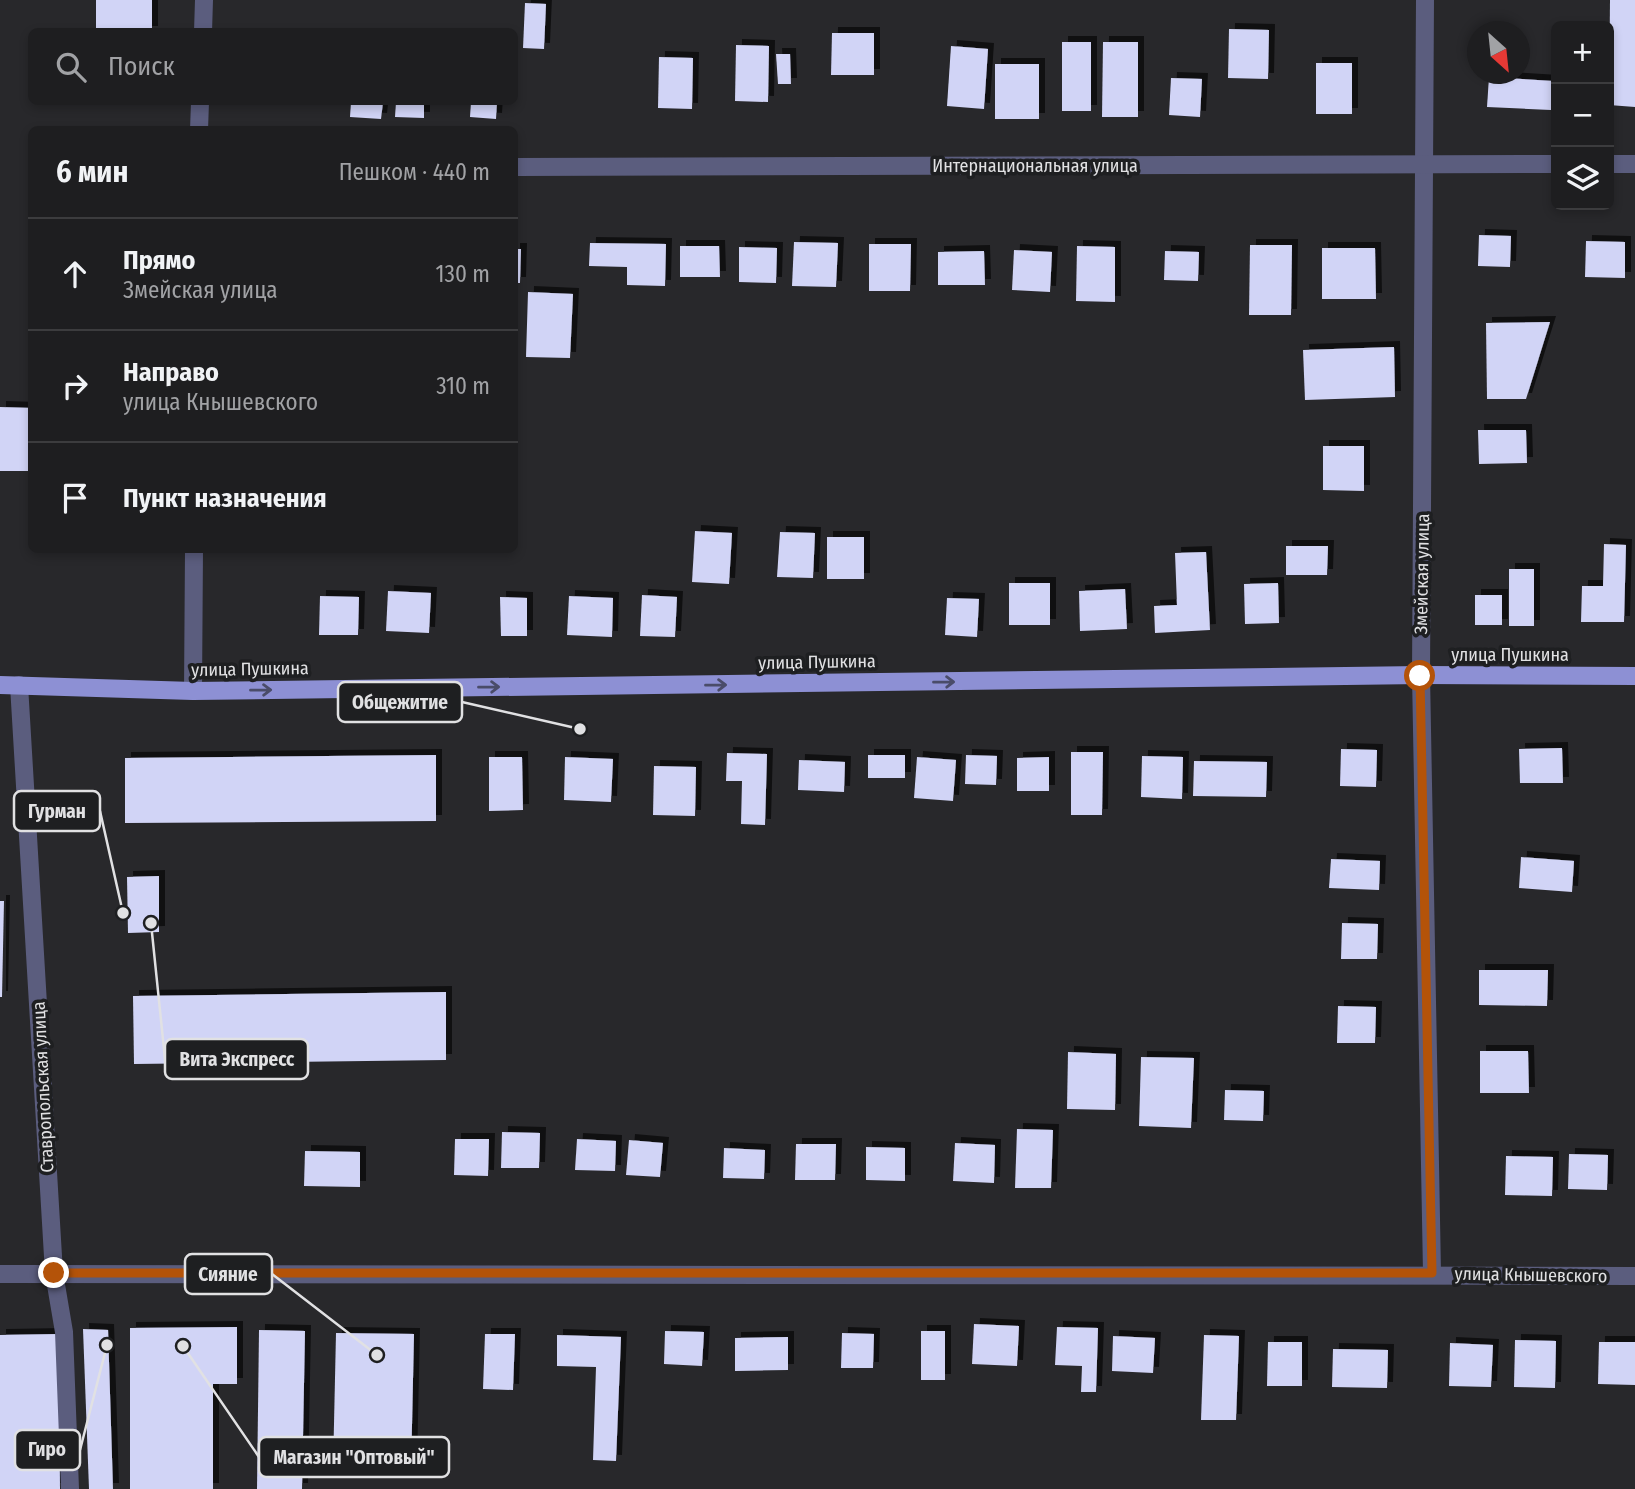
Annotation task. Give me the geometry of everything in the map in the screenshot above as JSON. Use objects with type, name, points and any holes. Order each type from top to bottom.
[{"type":"main road","name":"улица Пушкина","points":[[0,685],[193,691],[1420,676],[1635,676]]},
{"type":"street","points":[[203,28],[204,0]]},
{"type":"street","name":"Змейская улица","points":[[1425,0],[1426,165],[1420,676],[1432,1273]]},
{"type":"street","points":[[199,126],[200,105]]},
{"type":"street","name":"Интернациональная улица","points":[[518,167],[1551,164]]},
{"type":"street","points":[[1614,164],[1635,164]]},
{"type":"street","points":[[193,691],[194,553]]},
{"type":"street","name":"Ставропольская улица","points":[[19,685],[54,1273],[64,1332],[70,1489]]},
{"type":"street","name":"улица Кнышевского","points":[[0,1275],[1432,1273],[1635,1276]]},
{"type":"building","points":[[96,0],[152,0],[152,28],[96,28]]},
{"type":"building","points":[[1610,0],[1635,0],[1635,107],[1614,105],[1614,21],[1610,21]]},
{"type":"building","points":[[525,3],[546,4],[544,49],[523,48]]},
{"type":"building","points":[[1229,29],[1269,30],[1268,79],[1228,78]]},
{"type":"building","points":[[832,33],[874,33],[874,75],[831,75]]},
{"type":"building","points":[[1062,42],[1091,42],[1091,111],[1062,111]]},
{"type":"building","points":[[1103,42],[1138,42],[1138,117],[1102,117]]},
{"type":"building","points":[[736,45],[769,46],[768,102],[735,101]]},
{"type":"building","points":[[951,46],[988,49],[984,109],[947,106]]},
{"type":"building","points":[[776,54],[790,54],[791,84],[778,84]]},
{"type":"building","points":[[659,57],[693,58],[692,109],[658,108]]},
{"type":"building","points":[[1316,63],[1352,63],[1352,114],[1316,114]]},
{"type":"building","points":[[995,64],[1039,64],[1039,119],[995,119]]},
{"type":"building","points":[[1171,78],[1202,79],[1200,117],[1169,115]]},
{"type":"building","points":[[1530,80],[1551,81],[1551,110],[1487,107],[1489,84],[1530,84]]},
{"type":"building","points":[[351,105],[383,105],[381,119],[350,117]]},
{"type":"building","points":[[396,105],[424,105],[424,118],[395,117]]},
{"type":"building","points":[[471,105],[497,105],[496,119],[470,117]]},
{"type":"building","points":[[1479,235],[1511,236],[1510,267],[1478,266]]},
{"type":"building","points":[[1586,241],[1625,242],[1625,278],[1585,277]]},
{"type":"building","points":[[794,242],[838,243],[836,287],[792,286]]},
{"type":"building","points":[[590,243],[666,244],[665,286],[627,285],[627,267],[589,266]]},
{"type":"building","points":[[869,244],[911,244],[910,291],[869,291]]},
{"type":"building","points":[[1250,245],[1292,245],[1291,315],[1249,315]]},
{"type":"building","points":[[680,246],[719,246],[720,277],[680,277]]},
{"type":"building","points":[[1077,246],[1115,247],[1115,302],[1076,301]]},
{"type":"building","points":[[739,247],[777,248],[776,283],[739,282]]},
{"type":"building","points":[[1322,248],[1375,248],[1376,299],[1322,299]]},
{"type":"building","points":[[518,249],[521,249],[518,283]]},
{"type":"building","points":[[1014,250],[1052,252],[1050,292],[1012,290]]},
{"type":"building","points":[[984,251],[985,285],[938,285],[938,252]]},
{"type":"building","points":[[1165,251],[1199,252],[1198,281],[1164,280]]},
{"type":"building","points":[[528,292],[573,294],[570,358],[526,357]]},
{"type":"building","points":[[1550,322],[1526,399],[1487,399],[1486,323]]},
{"type":"building","points":[[1394,347],[1395,397],[1305,400],[1303,350]]},
{"type":"building","points":[[0,407],[28,408],[28,471],[0,471]]},
{"type":"building","points":[[1478,430],[1526,430],[1527,463],[1479,464]]},
{"type":"building","points":[[1323,446],[1364,446],[1364,491],[1323,490]]},
{"type":"building","points":[[695,531],[732,533],[729,584],[692,582]]},
{"type":"building","points":[[780,532],[815,533],[813,578],[777,577]]},
{"type":"building","points":[[827,537],[864,537],[864,579],[827,579]]},
{"type":"building","points":[[1604,544],[1626,545],[1624,622],[1581,622],[1582,586],[1603,586]]},
{"type":"building","points":[[1286,546],[1328,546],[1327,575],[1286,575]]},
{"type":"building","points":[[1206,552],[1210,630],[1155,633],[1154,606],[1177,605],[1175,553]]},
{"type":"building","points":[[1509,569],[1534,569],[1534,626],[1509,626]]},
{"type":"building","points":[[1009,583],[1050,583],[1050,625],[1009,625]]},
{"type":"building","points":[[1278,583],[1279,623],[1245,624],[1244,584]]},
{"type":"building","points":[[1125,589],[1127,629],[1080,631],[1079,591]]},
{"type":"building","points":[[388,591],[431,593],[429,633],[386,631]]},
{"type":"building","points":[[642,595],[677,597],[675,637],[640,636]]},
{"type":"building","points":[[1475,595],[1502,595],[1502,625],[1475,625]]},
{"type":"building","points":[[320,596],[359,597],[358,635],[319,635]]},
{"type":"building","points":[[569,596],[613,598],[612,637],[567,635]]},
{"type":"building","points":[[500,597],[527,598],[527,636],[501,636]]},
{"type":"building","points":[[947,598],[979,599],[977,637],[945,635]]},
{"type":"building","points":[[1562,748],[1563,783],[1520,783],[1519,749]]},
{"type":"building","points":[[1341,749],[1377,750],[1376,787],[1340,786]]},
{"type":"building","points":[[1071,752],[1103,752],[1102,815],[1071,815]]},
{"type":"building","points":[[727,753],[767,754],[765,825],[741,824],[742,781],[726,781]]},
{"type":"building","points":[[436,755],[436,821],[125,823],[125,758]]},
{"type":"building","points":[[868,755],[905,755],[905,778],[868,778]]},
{"type":"building","points":[[966,755],[997,756],[996,785],[965,784]]},
{"type":"building","points":[[1142,756],[1183,757],[1182,799],[1141,797]]},
{"type":"building","points":[[489,757],[522,757],[523,810],[489,811]]},
{"type":"building","points":[[565,757],[613,759],[611,802],[564,800]]},
{"type":"building","points":[[917,757],[956,760],[953,801],[914,798]]},
{"type":"building","points":[[1049,757],[1049,791],[1017,791],[1017,758]]},
{"type":"building","points":[[799,760],[845,762],[844,792],[798,790]]},
{"type":"building","points":[[1194,761],[1267,762],[1266,797],[1193,796]]},
{"type":"building","points":[[654,766],[696,767],[695,816],[653,815]]},
{"type":"building","points":[[1521,857],[1574,861],[1572,892],[1519,888]]},
{"type":"building","points":[[1331,859],[1380,861],[1379,890],[1329,888]]},
{"type":"building","points":[[159,876],[159,932],[128,933],[127,877]]},
{"type":"building","points":[[0,901],[4,901],[2,997],[0,997]]},
{"type":"building","points":[[1342,923],[1378,924],[1377,959],[1341,959]]},
{"type":"building","points":[[1479,970],[1548,970],[1547,1006],[1479,1005]]},
{"type":"building","points":[[446,992],[446,1060],[134,1064],[133,996]]},
{"type":"building","points":[[1338,1006],[1376,1007],[1375,1043],[1337,1043]]},
{"type":"building","points":[[1480,1051],[1528,1051],[1529,1093],[1480,1093]]},
{"type":"building","points":[[1068,1052],[1116,1054],[1115,1110],[1067,1109]]},
{"type":"building","points":[[1141,1057],[1194,1058],[1191,1128],[1139,1126]]},
{"type":"building","points":[[1225,1090],[1264,1091],[1263,1121],[1224,1120]]},
{"type":"building","points":[[1017,1129],[1053,1130],[1051,1188],[1015,1188]]},
{"type":"building","points":[[502,1132],[540,1133],[539,1168],[501,1168]]},
{"type":"building","points":[[455,1139],[489,1139],[488,1176],[454,1175]]},
{"type":"building","points":[[577,1139],[616,1141],[615,1171],[575,1170]]},
{"type":"building","points":[[629,1140],[663,1143],[660,1177],[626,1175]]},
{"type":"building","points":[[955,1143],[995,1145],[994,1183],[953,1181]]},
{"type":"building","points":[[796,1144],[836,1144],[835,1180],[795,1180]]},
{"type":"building","points":[[866,1147],[905,1148],[905,1181],[866,1180]]},
{"type":"building","points":[[724,1148],[765,1150],[764,1179],[723,1178]]},
{"type":"building","points":[[305,1151],[360,1152],[360,1187],[304,1186]]},
{"type":"building","points":[[1569,1154],[1608,1155],[1607,1190],[1568,1189]]},
{"type":"building","points":[[1506,1156],[1553,1157],[1552,1196],[1505,1195]]},
{"type":"building","points":[[974,1324],[1019,1326],[1017,1366],[972,1364]]},
{"type":"building","points":[[237,1327],[237,1384],[213,1384],[213,1489],[130,1489],[130,1328]]},
{"type":"building","points":[[1057,1327],[1098,1328],[1096,1392],[1081,1392],[1082,1366],[1055,1365]]},
{"type":"building","points":[[83,1329],[108,1330],[113,1489],[89,1489]]},
{"type":"building","points":[[259,1330],[305,1331],[302,1489],[257,1489]]},
{"type":"building","points":[[665,1331],[704,1332],[702,1366],[664,1364]]},
{"type":"building","points":[[921,1331],[945,1331],[945,1380],[921,1380]]},
{"type":"building","points":[[336,1333],[414,1334],[411,1470],[333,1469]]},
{"type":"building","points":[[842,1333],[874,1334],[873,1368],[841,1368]]},
{"type":"building","points":[[58,1334],[60,1489],[0,1489],[0,1335]]},
{"type":"building","points":[[485,1334],[515,1334],[513,1390],[483,1389]]},
{"type":"building","points":[[557,1335],[621,1337],[616,1461],[593,1460],[596,1367],[557,1366]]},
{"type":"building","points":[[1204,1335],[1239,1336],[1236,1420],[1201,1420]]},
{"type":"building","points":[[1113,1336],[1155,1338],[1153,1373],[1112,1371]]},
{"type":"building","points":[[788,1337],[788,1370],[735,1371],[735,1338]]},
{"type":"building","points":[[1515,1340],[1556,1341],[1555,1388],[1514,1387]]},
{"type":"building","points":[[1268,1342],[1302,1342],[1302,1386],[1267,1386]]},
{"type":"building","points":[[1599,1342],[1635,1342],[1635,1385],[1598,1384]]},
{"type":"building","points":[[1450,1343],[1493,1345],[1491,1387],[1449,1386]]},
{"type":"building","points":[[1333,1349],[1388,1350],[1387,1388],[1332,1387]]},
{"type":"place","name":"Общежитие","points":[[580,729]]},
{"type":"place","name":"Гурман","points":[[123,913]]},
{"type":"place","name":"Вита Экспресс","points":[[151,923]]},
{"type":"place","name":"Гиро","points":[[107,1345]]},
{"type":"place","name":"Магазин \"Оптовый\"","points":[[183,1346]]},
{"type":"place","name":"Сияние","points":[[377,1355]]},
{"type":"route","points":[[54,1273],[1432,1273],[1420,676]]}]
